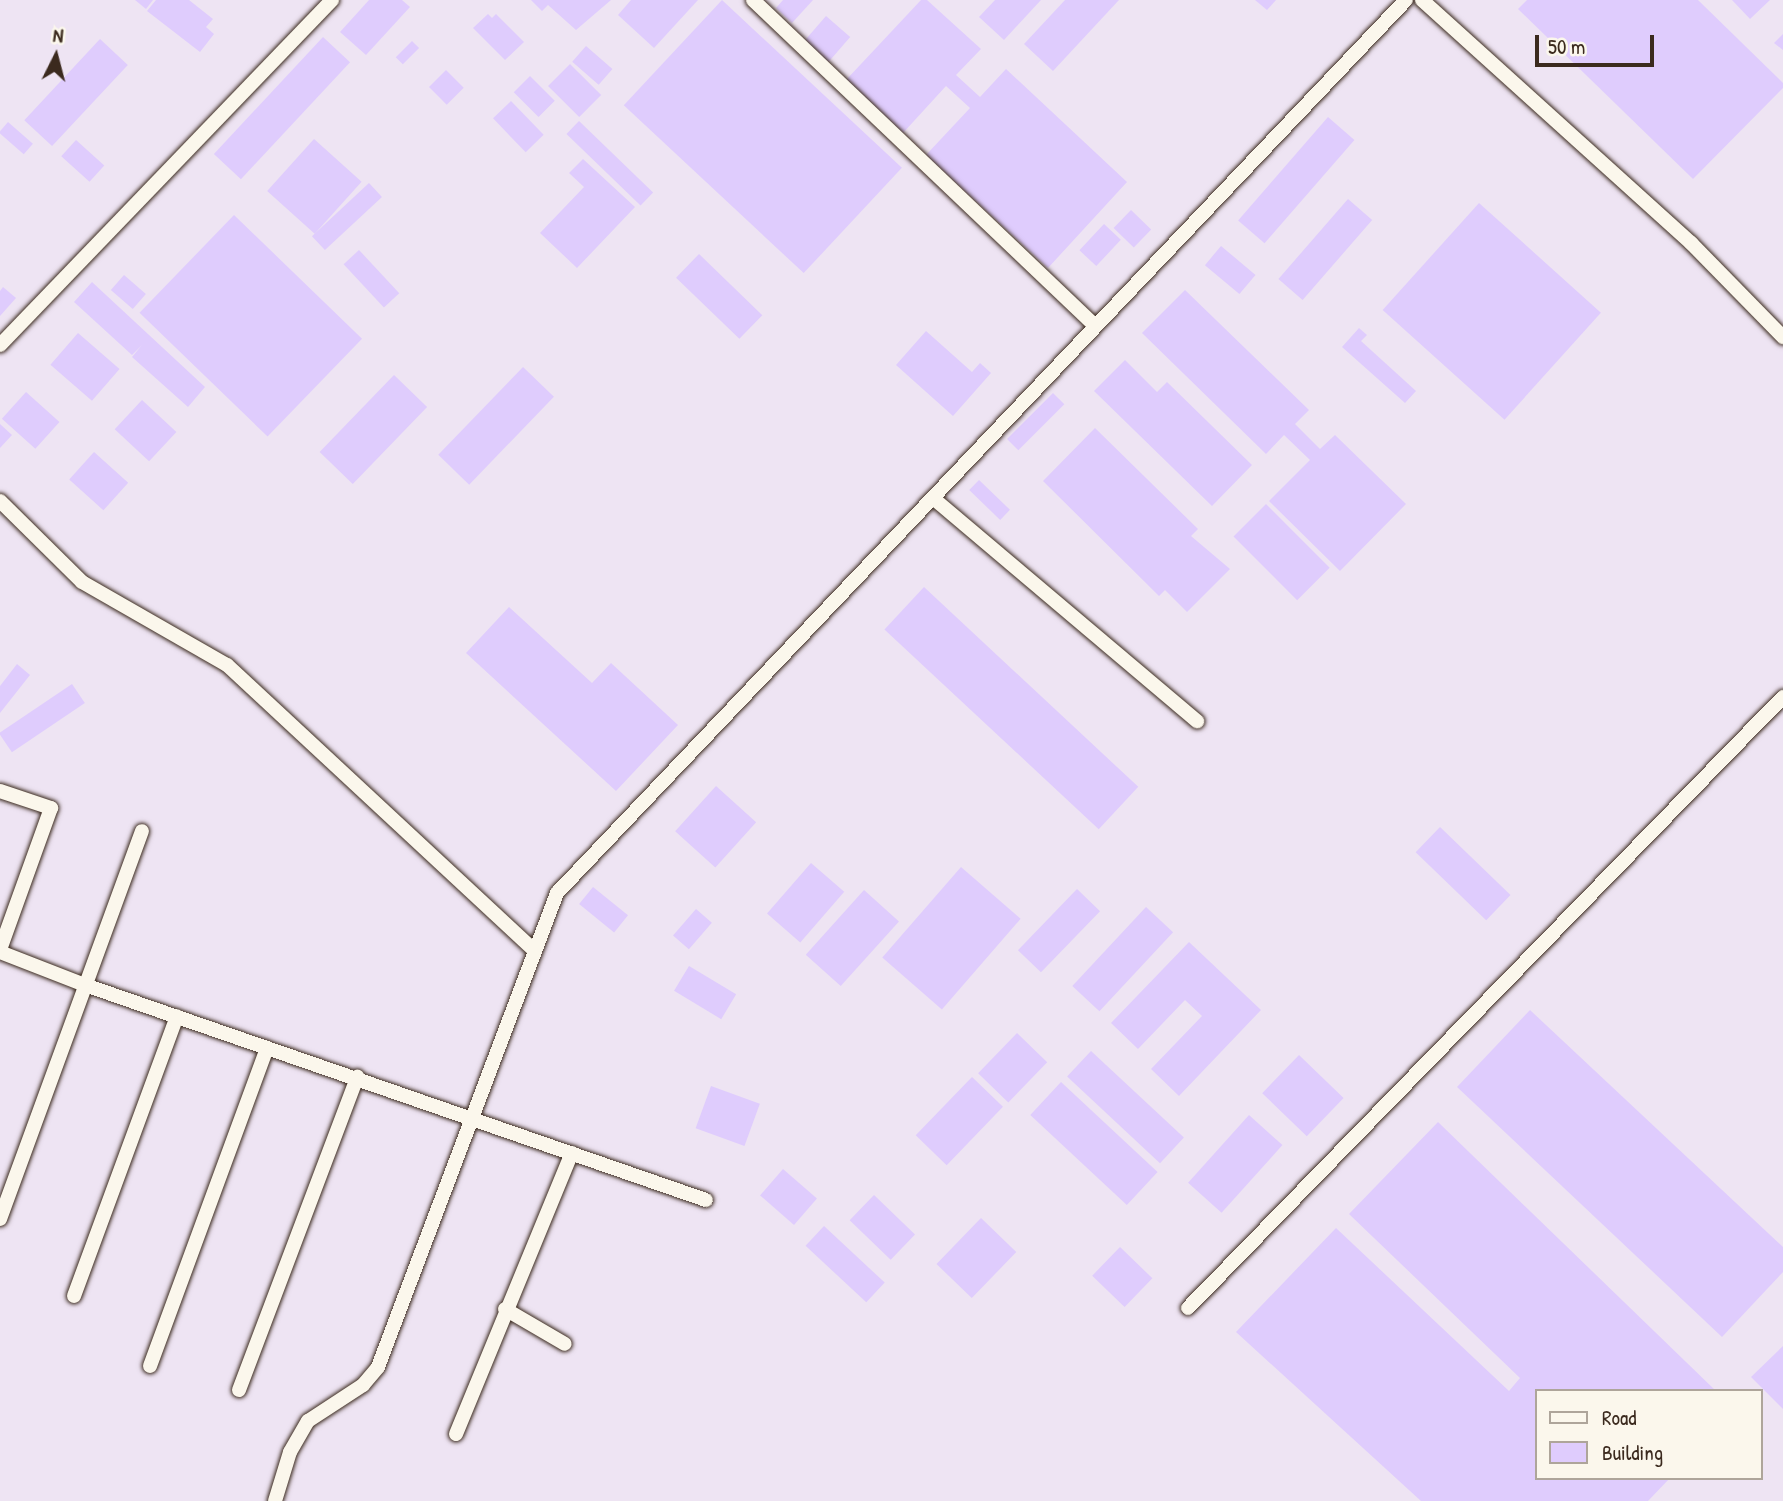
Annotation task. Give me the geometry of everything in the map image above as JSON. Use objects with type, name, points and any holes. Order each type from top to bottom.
[{"type":"street","points":[[0,345],[332,0]]},
{"type":"street","points":[[753,0],[1095,326]]},
{"type":"street","points":[[275,1501],[290,1452],[307,1421],[363,1385],[378,1367],[557,892],[1406,0]]},
{"type":"street","points":[[1422,0],[1691,243],[1783,337]]},
{"type":"street","points":[[933,498],[1197,721]]},
{"type":"street","points":[[0,501],[82,582],[227,665],[534,950]]},
{"type":"street","points":[[1188,1308],[1783,697]]},
{"type":"street","points":[[0,791],[51,808],[0,951],[85,985],[706,1200]]},
{"type":"street","points":[[0,1219],[142,831]]},
{"type":"street","points":[[74,1296],[177,1016]]},
{"type":"street","points":[[150,1366],[267,1048]]},
{"type":"street","points":[[239,1390],[357,1077]]},
{"type":"street","points":[[456,1434],[505,1309],[572,1153]]},
{"type":"street","points":[[505,1309],[565,1344]]},
{"type":"shaded area","points":[[0,0],[1783,0],[1783,1501],[0,1501]]},
{"type":"building","points":[[135,0],[153,0],[146,9]]},
{"type":"building","points":[[156,0],[189,0],[213,19],[206,27],[214,34],[200,52],[147,11]]},
{"type":"building","points":[[369,0],[402,0],[410,7],[366,55],[340,32]]},
{"type":"building","points":[[531,0],[611,0],[576,30],[548,5],[542,11]]},
{"type":"building","points":[[631,0],[698,0],[654,48],[618,15]]},
{"type":"building","points":[[722,0],[902,168],[804,273],[624,105]]},
{"type":"building","points":[[783,0],[813,0],[792,23],[776,8]]},
{"type":"building","points":[[921,0],[927,0],[981,49],[956,75],[980,97],[1006,69],[1127,182],[1048,268],[926,155],[970,108],[946,86],[903,133],[846,80]]},
{"type":"building","points":[[995,0],[1041,0],[1004,40],[979,17]]},
{"type":"building","points":[[1065,0],[1119,0],[1053,71],[1024,44]]},
{"type":"building","points":[[1255,0],[1276,0],[1267,10]]},
{"type":"building","points":[[1527,0],[1698,0],[1783,83],[1783,88],[1693,179],[1518,9]]},
{"type":"building","points":[[1732,0],[1770,0],[1750,19]]},
{"type":"building","points":[[488,14],[492,18],[496,14],[524,42],[505,60],[473,28]]},
{"type":"building","points":[[826,16],[850,37],[828,63],[804,42]]},
{"type":"building","points":[[1783,34],[1783,50],[1774,43]]},
{"type":"building","points":[[323,37],[350,62],[241,179],[214,154]]},
{"type":"building","points":[[100,39],[128,65],[52,146],[24,120]]},
{"type":"building","points":[[412,41],[419,48],[403,64],[396,57]]},
{"type":"building","points":[[586,46],[612,69],[599,85],[572,62]]},
{"type":"building","points":[[570,64],[601,95],[579,117],[548,86]]},
{"type":"building","points":[[446,70],[464,88],[447,105],[429,87]]},
{"type":"building","points":[[530,76],[555,101],[538,117],[514,92]]},
{"type":"building","points":[[511,101],[544,135],[526,152],[493,118]]},
{"type":"building","points":[[1328,117],[1354,140],[1265,243],[1238,220]]},
{"type":"building","points":[[579,121],[653,193],[641,205],[566,134]]},
{"type":"building","points":[[8,122],[33,144],[24,154],[0,134]]},
{"type":"building","points":[[314,139],[362,182],[315,234],[267,191]]},
{"type":"building","points":[[76,140],[104,165],[90,182],[61,156]]},
{"type":"building","points":[[583,159],[635,207],[577,268],[540,233],[584,187],[569,173]]},
{"type":"building","points":[[369,183],[382,197],[325,250],[312,236]]},
{"type":"building","points":[[1348,199],[1372,220],[1303,300],[1278,279]]},
{"type":"building","points":[[1479,203],[1601,313],[1505,420],[1383,310]]},
{"type":"building","points":[[1131,210],[1151,229],[1134,247],[1114,228]]},
{"type":"building","points":[[234,215],[362,339],[268,436],[140,313]]},
{"type":"building","points":[[1104,224],[1121,240],[1096,266],[1079,250]]},
{"type":"building","points":[[1221,246],[1255,275],[1239,294],[1205,265]]},
{"type":"building","points":[[359,250],[399,293],[384,307],[344,264]]},
{"type":"building","points":[[699,254],[762,315],[739,339],[676,278]]},
{"type":"building","points":[[124,275],[146,294],[133,309],[111,290]]},
{"type":"building","points":[[92,282],[205,387],[188,407],[132,357],[142,345],[132,355],[74,302]]},
{"type":"building","points":[[3,287],[16,298],[0,316],[0,291]]},
{"type":"building","points":[[1185,290],[1309,410],[1295,424],[1320,449],[1335,435],[1406,504],[1340,571],[1269,501],[1310,460],[1284,435],[1266,454],[1142,333]]},
{"type":"building","points":[[1359,328],[1367,335],[1361,341],[1416,391],[1405,403],[1342,347]]},
{"type":"building","points":[[926,331],[972,372],[980,363],[991,373],[953,416],[896,365]]},
{"type":"building","points":[[78,333],[120,369],[92,401],[50,365]]},
{"type":"building","points":[[1125,360],[1157,392],[1167,382],[1252,465],[1212,506],[1094,391]]},
{"type":"building","points":[[523,367],[554,397],[469,485],[438,455]]},
{"type":"building","points":[[394,375],[427,407],[353,484],[320,452]]},
{"type":"building","points":[[26,392],[59,422],[35,449],[2,419]]},
{"type":"building","points":[[1053,393],[1064,404],[1018,450],[1007,439]]},
{"type":"building","points":[[142,400],[176,432],[149,461],[115,429]]},
{"type":"building","points":[[0,424],[12,435],[0,448]]},
{"type":"building","points":[[1095,428],[1198,529],[1191,536],[1230,569],[1187,612],[1165,590],[1159,596],[1043,481]]},
{"type":"building","points":[[94,452],[128,483],[103,510],[69,479]]},
{"type":"building","points":[[979,480],[1010,510],[1000,520],[969,490]]},
{"type":"building","points":[[1266,504],[1330,568],[1297,600],[1233,537]]},
{"type":"building","points":[[924,587],[1138,787],[1099,829],[884,629]]},
{"type":"building","points":[[509,607],[592,683],[611,663],[678,725],[616,791],[466,653]]},
{"type":"building","points":[[17,664],[30,675],[0,713],[0,686]]},
{"type":"building","points":[[72,684],[85,703],[12,752],[0,733]]},
{"type":"building","points":[[716,786],[756,822],[715,867],[675,831]]},
{"type":"building","points":[[1440,827],[1510,895],[1486,920],[1416,852]]},
{"type":"building","points":[[811,863],[844,892],[800,942],[767,914]]},
{"type":"building","points":[[961,867],[1021,919],[942,1009],[882,958]]},
{"type":"building","points":[[593,887],[628,915],[614,932],[579,904]]},
{"type":"building","points":[[1077,889],[1100,911],[1041,972],[1018,950]]},
{"type":"building","points":[[864,890],[899,921],[841,986],[806,955]]},
{"type":"building","points":[[1146,907],[1173,932],[1099,1011],[1072,986]]},
{"type":"building","points":[[696,909],[712,923],[689,949],[673,935]]},
{"type":"building","points":[[1189,942],[1261,1010],[1179,1096],[1151,1069],[1202,1016],[1185,1000],[1138,1049],[1111,1023]]},
{"type":"building","points":[[689,966],[736,994],[721,1019],[674,991]]},
{"type":"building","points":[[1530,1010],[1783,1247],[1783,1272],[1722,1337],[1457,1087]]},
{"type":"building","points":[[1017,1033],[1047,1062],[1008,1102],[978,1073]]},
{"type":"building","points":[[1091,1051],[1184,1138],[1160,1163],[1067,1077]]},
{"type":"building","points":[[1299,1055],[1344,1098],[1307,1136],[1262,1093]]},
{"type":"building","points":[[972,1077],[1003,1107],[947,1165],[916,1135]]},
{"type":"building","points":[[1061,1082],[1158,1172],[1127,1205],[1030,1115]]},
{"type":"building","points":[[711,1086],[760,1104],[744,1146],[696,1128]]},
{"type":"building","points":[[1249,1115],[1282,1145],[1222,1213],[1188,1183]]},
{"type":"building","points":[[1438,1122],[1714,1389],[1534,1389],[1534,1480],[1668,1480],[1648,1501],[1421,1501],[1236,1332],[1336,1228],[1509,1391],[1520,1378],[1349,1214]]},
{"type":"building","points":[[783,1169],[817,1199],[794,1225],[760,1195]]},
{"type":"building","points":[[874,1195],[915,1235],[891,1260],[850,1220]]},
{"type":"building","points":[[981,1218],[1016,1252],[972,1298],[937,1264]]},
{"type":"building","points":[[824,1226],[885,1283],[866,1302],[806,1246]]},
{"type":"building","points":[[1120,1247],[1152,1278],[1125,1307],[1092,1276]]},
{"type":"building","points":[[1783,1346],[1783,1409],[1751,1377]]}]
